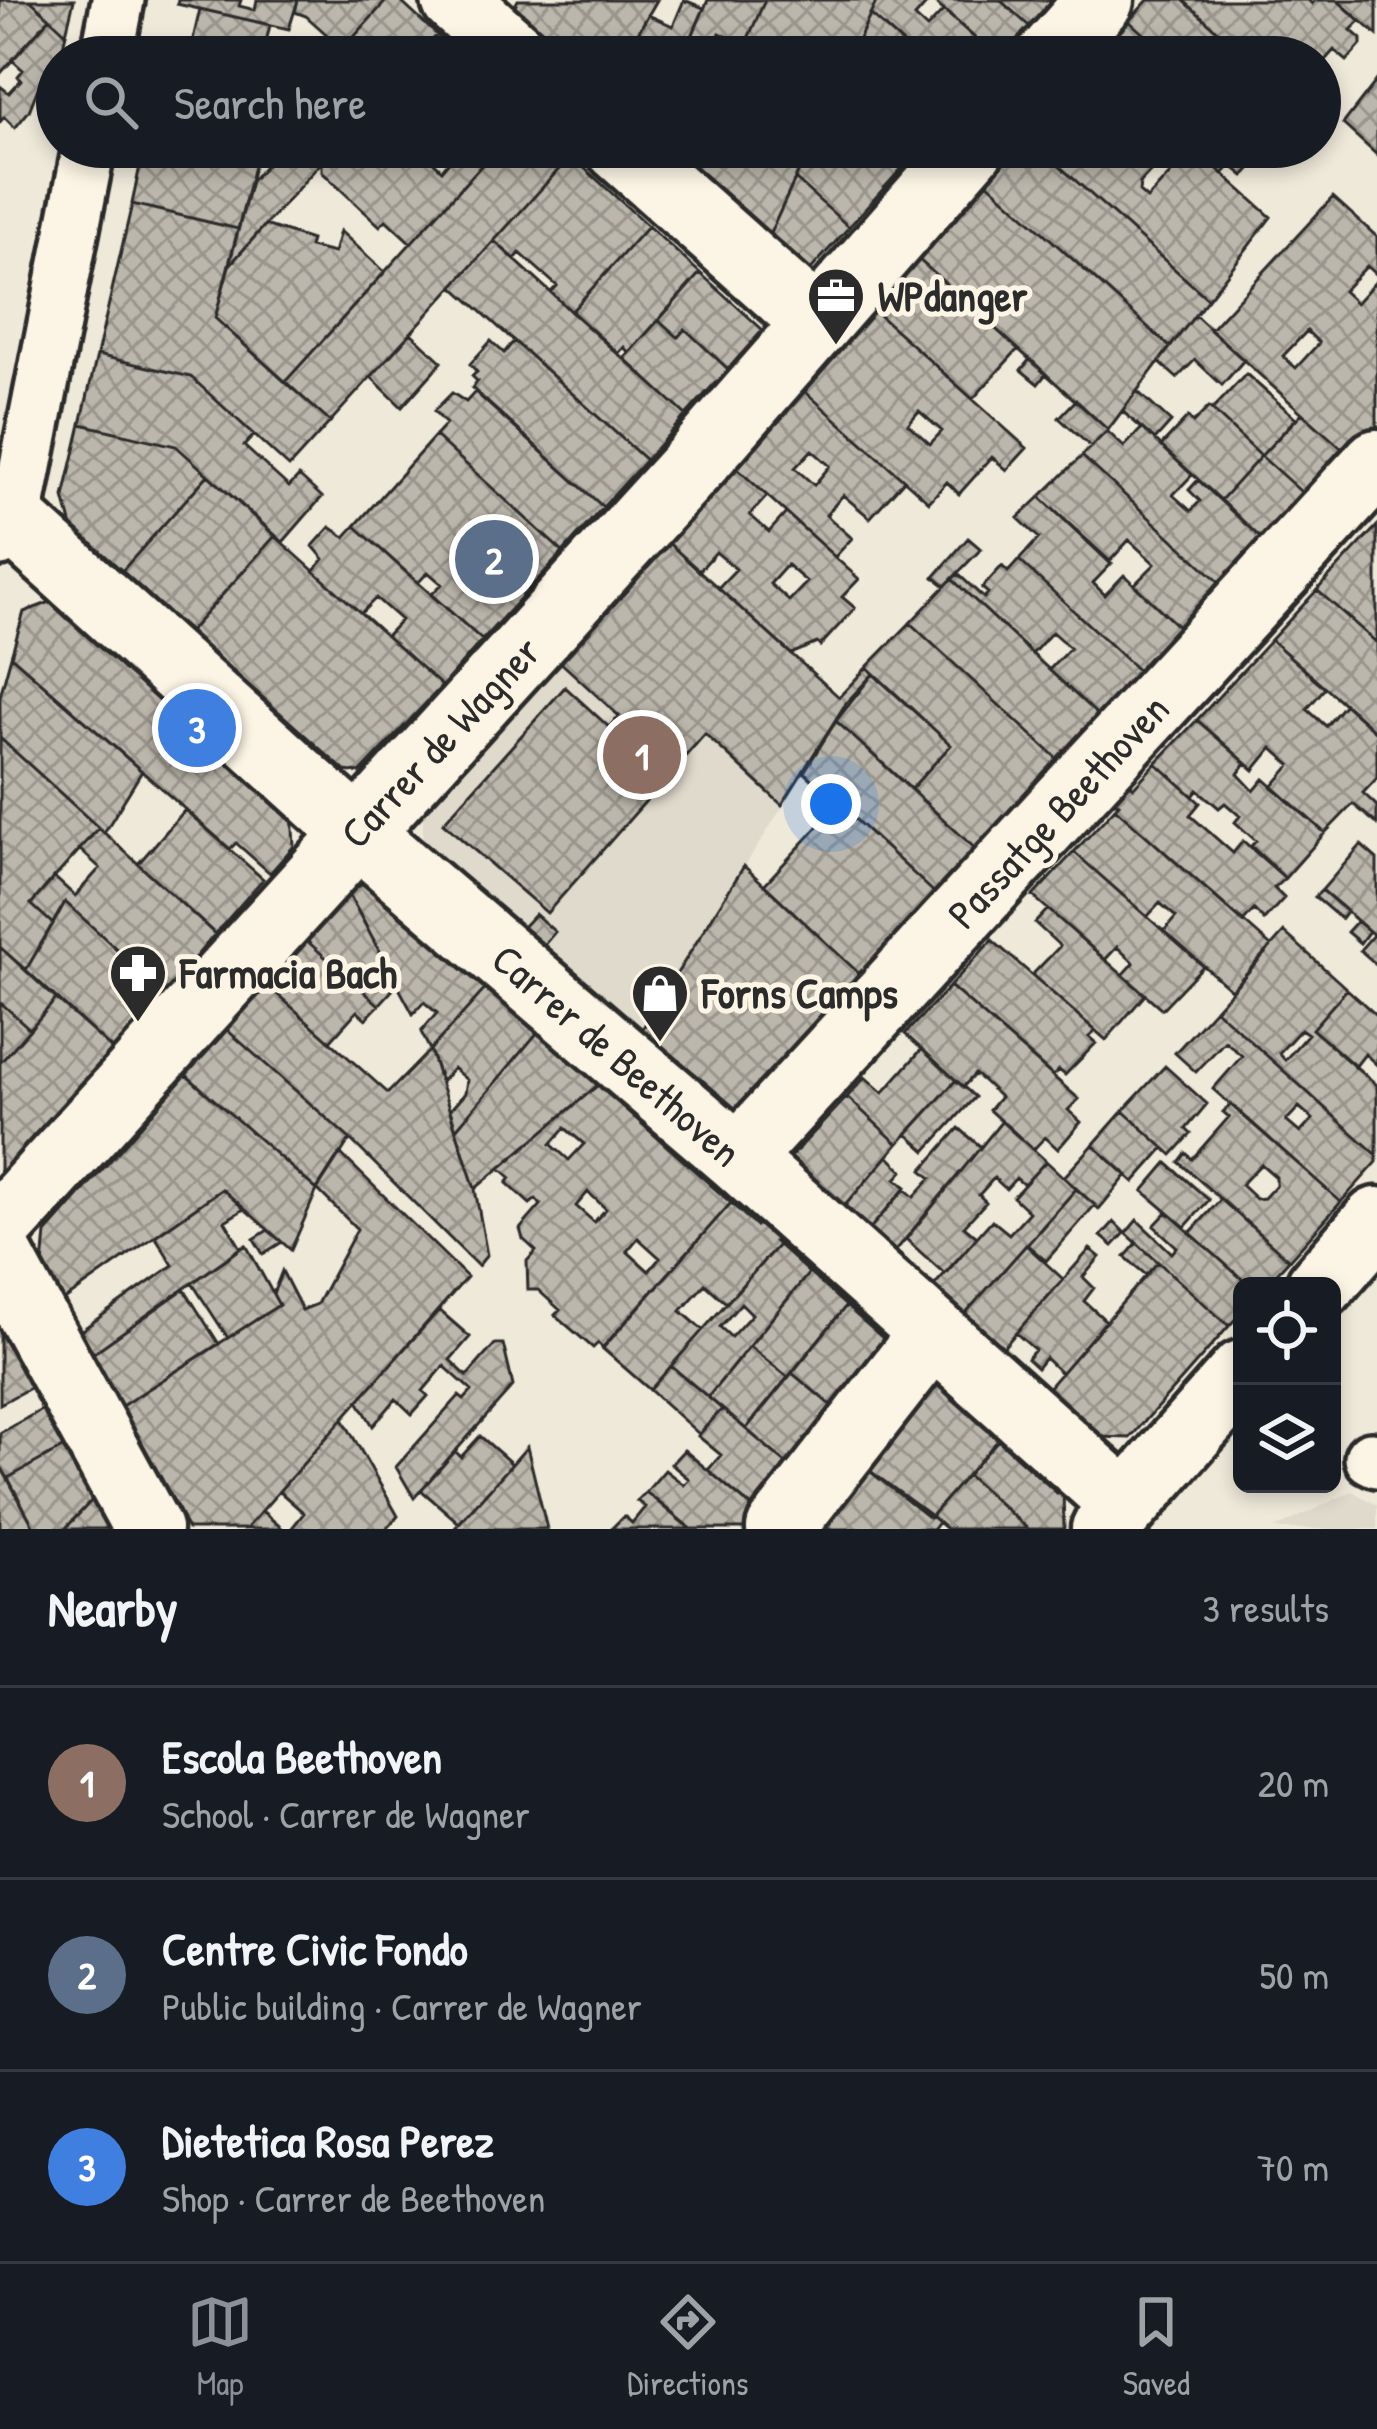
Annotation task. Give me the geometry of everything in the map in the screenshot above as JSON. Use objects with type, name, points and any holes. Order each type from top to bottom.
[{"type":"street","points":[[111,36],[118,0]]},
{"type":"street","points":[[454,0],[494,36]]},
{"type":"street","points":[[1068,36],[1100,0]]},
{"type":"street","points":[[5,524],[84,168]]},
{"type":"street","points":[[644,168],[817,323]]},
{"type":"street","name":"Carrer de Wagner","points":[[0,1226],[698,459],[953,168]]},
{"type":"street","name":"Passatge Beethoven","points":[[738,1158],[1377,463]]},
{"type":"street","name":"Carrer de Beethoven","points":[[5,524],[738,1158],[933,1333],[1115,1517]]},
{"type":"street","points":[[1328,1277],[1377,1221]]},
{"type":"street","points":[[0,1257],[148,1529]]},
{"type":"street","points":[[780,1529],[933,1333]]},
{"type":"street","points":[[1115,1517],[1236,1385]]},
{"type":"shaded area","points":[[663,539],[847,705],[641,1030],[423,841],[423,807]]},
{"type":"shaded area","points":[[1352,1491],[1377,1505],[1377,1529],[1274,1529]]},
{"type":"building","points":[[0,0],[30,0],[50,18],[0,74]]},
{"type":"building","points":[[30,0],[74,0],[66,33],[50,18]]},
{"type":"building","points":[[178,0],[241,0],[239,6],[255,10],[257,0],[298,0],[289,29],[177,4]]},
{"type":"building","points":[[298,0],[387,0],[355,36],[328,36],[295,12]]},
{"type":"building","points":[[387,0],[399,0],[437,35],[436,36],[355,36]]},
{"type":"building","points":[[518,0],[657,0],[636,36],[542,36],[513,9]]},
{"type":"building","points":[[684,0],[704,8],[692,36],[636,36],[648,15],[673,26]]},
{"type":"building","points":[[708,0],[765,0],[749,36],[692,36]]},
{"type":"building","points":[[765,0],[877,0],[861,36],[749,36]]},
{"type":"building","points":[[877,0],[930,0],[915,17],[927,28],[944,10],[973,36],[895,36],[870,14]]},
{"type":"building","points":[[932,0],[1000,0],[1029,26],[1020,36],[972,36]]},
{"type":"building","points":[[1000,0],[1053,0],[1029,26]]},
{"type":"building","points":[[1148,0],[1183,0],[1223,36],[1146,36],[1129,21]]},
{"type":"building","points":[[1183,0],[1308,0],[1312,4],[1337,0],[1360,21],[1351,30],[1361,45],[1347,61],[1341,56],[1341,36],[1224,36]]},
{"type":"building","points":[[1337,0],[1377,0],[1377,35],[1358,18]]},
{"type":"building","points":[[200,9],[270,25],[267,36],[194,36]]},
{"type":"building","points":[[870,14],[894,36],[860,36]]},
{"type":"building","points":[[50,18],[66,33],[36,36],[36,93],[15,128],[4,117],[0,122],[0,86],[9,93],[23,70],[12,60]]},
{"type":"building","points":[[1129,21],[1146,36],[1116,36]]},
{"type":"building","points":[[1377,80],[1377,155],[1343,124]]},
{"type":"building","points":[[140,168],[253,168],[238,229],[132,204]]},
{"type":"building","points":[[263,168],[316,168],[229,266],[251,181]]},
{"type":"building","points":[[322,168],[479,168],[411,243],[386,220],[380,226]]},
{"type":"building","points":[[479,168],[560,168],[330,422],[285,382]]},
{"type":"building","points":[[560,168],[584,168],[648,226],[571,312],[551,292],[557,286],[520,253],[515,259],[494,241]]},
{"type":"building","points":[[691,168],[800,168],[767,240]]},
{"type":"building","points":[[800,168],[902,168],[849,227],[795,179]]},
{"type":"building","points":[[997,168],[1061,168],[1208,299],[1170,347],[986,181]]},
{"type":"building","points":[[1061,168],[1154,168],[1140,183],[1139,192],[1147,199],[1171,173],[1165,168],[1216,168],[1271,217],[1208,299]]},
{"type":"building","points":[[795,179],[849,227],[806,275],[767,240]]},
{"type":"building","points":[[986,181],[1170,347],[1108,430],[916,257],[975,182],[980,187]]},
{"type":"building","points":[[1333,197],[1377,237],[1377,275],[1367,266],[1343,291],[1356,303],[1377,280],[1377,426],[1350,456],[1210,330]],"holes":[[[1307,331],[1319,343],[1296,368],[1283,356]]]},
{"type":"building","points":[[132,204],[238,229],[215,318],[330,422],[289,467],[191,377],[97,355]]},
{"type":"building","points":[[265,225],[311,240],[309,247],[334,253],[340,231],[385,272],[285,382],[215,318],[229,266]]},
{"type":"building","points":[[648,226],[700,273],[629,353],[624,347],[618,354],[571,312]]},
{"type":"building","points":[[494,241],[686,415],[646,460],[453,286]]},
{"type":"building","points":[[916,257],[1018,349],[973,399],[871,308]]},
{"type":"building","points":[[700,273],[763,330],[728,369],[685,329],[678,337],[659,320]]},
{"type":"building","points":[[871,308],[1027,448],[1007,470],[992,457],[959,494],[947,482],[929,502],[800,387]],"holes":[[[919,411],[942,431],[930,444],[908,424]]]},
{"type":"building","points":[[1195,315],[1244,360],[1222,385],[1195,360],[1177,378],[1159,362]]},
{"type":"building","points":[[659,320],[678,337],[685,329],[728,369],[730,378],[721,388],[715,383],[686,415],[624,358]]},
{"type":"building","points":[[411,333],[442,362],[402,407],[371,377]]},
{"type":"building","points":[[491,341],[504,353],[514,341],[646,460],[603,507],[472,388],[477,372],[470,364]]},
{"type":"building","points":[[97,355],[191,377],[254,435],[244,446],[289,487],[299,476],[322,497],[283,542],[176,446],[81,424]]},
{"type":"building","points":[[1030,359],[1046,374],[1038,384],[1021,370]]},
{"type":"building","points":[[1246,374],[1296,418],[1261,456],[1212,410]]},
{"type":"building","points":[[800,387],[904,480],[870,518],[843,495],[826,515],[852,538],[835,557],[731,463]],"holes":[[[812,450],[830,466],[814,485],[795,468]]]},
{"type":"building","points":[[1137,391],[1171,422],[1155,440],[1122,411]]},
{"type":"building","points":[[475,392],[603,507],[563,552],[435,436],[446,424],[434,411],[452,393],[466,402]]},
{"type":"building","points":[[1076,400],[1108,430],[1091,447],[1059,418]]},
{"type":"building","points":[[1209,407],[1261,456],[1221,500],[1161,446],[1188,417],[1193,423]]},
{"type":"building","points":[[1302,413],[1350,456],[1309,499],[1261,456]]},
{"type":"building","points":[[81,424],[176,446],[208,475],[122,571],[72,527],[64,497]]},
{"type":"building","points":[[1142,428],[1192,475],[1173,495],[1191,511],[1200,501],[1189,490],[1198,480],[1267,544],[1226,588],[1082,456],[1107,431],[1124,447]]},
{"type":"building","points":[[435,436],[563,552],[482,640],[431,595],[442,584],[428,572],[418,583],[355,526]]},
{"type":"building","points":[[1082,456],[1226,588],[1185,633],[1134,585],[1155,564],[1129,540],[1109,562],[1040,497]]},
{"type":"building","points":[[1261,456],[1309,499],[1267,544],[1221,500]]},
{"type":"building","points":[[731,463],[767,496],[750,515],[769,532],[786,513],[859,579],[842,597],[855,608],[820,646],[817,643],[791,654],[718,588],[736,569],[716,552],[699,571],[663,538]],"holes":[[[787,565],[807,582],[789,601],[770,584]]]},
{"type":"building","points":[[208,475],[275,536],[189,632],[122,571]]},
{"type":"building","points":[[1040,497],[1112,563],[1093,583],[1105,595],[1124,575],[1185,633],[1145,677],[1019,560],[1039,538],[1018,518]]},
{"type":"building","points":[[355,526],[482,640],[442,686],[386,636],[401,620],[376,598],[361,613],[314,571],[324,559],[313,546],[330,527],[345,537]]},
{"type":"building","points":[[1377,526],[1377,643],[1317,590]]},
{"type":"building","points":[[275,536],[442,686],[360,773],[345,771],[189,632]]},
{"type":"building","points":[[663,538],[839,697],[867,667],[873,674],[846,703],[782,805],[705,734],[547,913],[443,823],[565,687],[609,727],[619,716],[556,658]]},
{"type":"building","points":[[968,538],[981,549],[945,586],[934,577]]},
{"type":"building","points":[[1019,560],[1145,677],[1104,721],[1049,670],[1070,648],[1052,632],[1032,654],[952,579],[958,574],[984,598],[988,593],[982,588],[1002,566],[1008,572]]},
{"type":"building","points":[[952,579],[1104,721],[1063,764],[910,623]]},
{"type":"building","points":[[1317,590],[1377,643],[1377,733],[1271,640]]},
{"type":"building","points":[[53,601],[292,812],[294,846],[270,873],[236,843],[230,849],[11,656],[24,612]]},
{"type":"building","points":[[910,623],[1063,764],[981,854],[911,789],[951,745],[867,667]]},
{"type":"building","points":[[1271,640],[1325,688],[1307,709],[1326,726],[1345,704],[1377,733],[1377,778],[1363,793],[1377,806],[1377,824],[1353,804],[1325,833],[1272,787],[1291,765],[1272,748],[1254,770],[1197,720]]},
{"type":"building","points":[[11,656],[142,771],[104,833],[0,738],[0,696]]},
{"type":"building","points":[[873,674],[951,745],[911,789],[836,721]]},
{"type":"building","points":[[1197,720],[1246,763],[1238,774],[1254,791],[1264,779],[1325,833],[1285,878],[1251,846],[1256,841],[1235,822],[1240,816],[1225,803],[1219,808],[1198,790],[1193,796],[1156,763]]},
{"type":"building","points":[[836,721],[981,854],[940,898],[804,772]]},
{"type":"building","points":[[0,738],[99,828],[31,904],[53,924],[26,970],[0,947]]},
{"type":"building","points":[[1156,763],[1200,803],[1190,815],[1233,853],[1243,841],[1285,878],[1274,888],[1284,898],[1264,920],[1254,910],[1243,922],[1115,808],[1119,804],[1113,800],[1129,783],[1134,787]]},
{"type":"building","points":[[839,804],[940,898],[865,979],[764,885]]},
{"type":"building","points":[[1115,808],[1271,946],[1231,990],[1164,931],[1176,917],[1160,903],[1147,917],[1074,852]]},
{"type":"building","points":[[185,810],[263,879],[215,934],[138,864]]},
{"type":"building","points":[[99,828],[215,934],[165,993],[65,902],[53,924],[31,904],[54,877],[75,896],[100,868],[79,849]]},
{"type":"building","points":[[1361,845],[1377,859],[1377,938],[1322,890]]},
{"type":"building","points":[[1074,852],[1203,966],[1162,1009],[1123,975],[1134,963],[1117,947],[1105,960],[1033,896]]},
{"type":"building","points":[[744,866],[865,979],[739,1116],[641,1031]]},
{"type":"building","points":[[366,882],[487,987],[430,1050],[421,1032],[437,1013],[424,1002],[413,1014],[348,893]]},
{"type":"building","points":[[1322,890],[1347,911],[1341,919],[1315,897]]},
{"type":"building","points":[[348,893],[398,984],[379,1005],[306,940]]},
{"type":"building","points":[[65,902],[165,993],[114,1051],[26,970]]},
{"type":"building","points":[[1048,909],[1145,995],[1106,1040],[1032,975],[1060,946],[1035,923]]},
{"type":"building","points":[[535,914],[555,932],[543,946],[523,927]]},
{"type":"building","points":[[1357,921],[1369,931],[1360,943],[1347,932]]},
{"type":"building","points":[[1284,932],[1347,989],[1312,1029],[1377,1085],[1377,1155],[1215,1009]],"holes":[[[1301,1029],[1308,1034],[1285,1060],[1279,1053]]]},
{"type":"building","points":[[1373,935],[1377,938],[1377,965],[1360,950]]},
{"type":"building","points":[[306,940],[379,1005],[366,1019],[357,1011],[330,1041],[267,985]]},
{"type":"building","points":[[992,940],[1096,1031],[1089,1037],[1096,1043],[1065,1075],[1059,1070],[1053,1076],[950,986]]},
{"type":"building","points":[[0,947],[56,999],[30,1029],[0,1002]]},
{"type":"building","points":[[267,985],[388,1093],[430,1050],[475,1189],[487,1255],[478,1266],[350,1139],[226,1029]]},
{"type":"building","points":[[950,986],[1079,1099],[1068,1110],[1081,1122],[1058,1149],[1045,1137],[1033,1150],[989,1110],[1000,1097],[982,1080],[975,1074],[963,1087],[905,1034]]},
{"type":"building","points":[[487,987],[538,1032],[456,1129],[450,1110],[465,1093],[467,1080],[453,1068],[441,1082],[430,1050]]},
{"type":"building","points":[[1347,989],[1377,1016],[1377,1065],[1365,1054],[1355,1067],[1312,1029]]},
{"type":"building","points":[[56,999],[114,1051],[0,1179],[0,1063]]},
{"type":"building","points":[[0,1002],[30,1029],[0,1063]]},
{"type":"building","points":[[1215,1009],[1377,1155],[1377,1162],[1341,1202],[1213,1089],[1242,1056],[1225,1041],[1196,1072],[1175,1053]],"holes":[[[1299,1107],[1313,1119],[1300,1133],[1286,1121]]]},
{"type":"building","points":[[226,1029],[350,1139],[317,1190],[186,1075]]},
{"type":"building","points":[[538,1032],[565,1055],[568,1051],[576,1059],[573,1063],[598,1085],[475,1189],[456,1129]]},
{"type":"building","points":[[922,1049],[956,1080],[898,1144],[847,1097],[865,1077],[883,1093]]},
{"type":"building","points":[[1165,1066],[1207,1104],[1186,1129],[1191,1134],[1172,1155],[1123,1111]]},
{"type":"building","points":[[186,1075],[317,1190],[291,1250],[222,1189],[63,1301],[43,1266],[46,1233]]},
{"type":"building","points":[[956,1080],[975,1097],[926,1151],[907,1134]]},
{"type":"building","points":[[598,1085],[731,1203],[603,1348],[598,1343],[593,1348],[555,1315],[560,1310],[538,1290],[528,1290],[527,1261],[536,1251],[520,1229],[541,1205],[536,1199],[530,1204],[507,1183],[511,1178],[500,1168]],"holes":[[[565,1128],[584,1144],[569,1160],[551,1144]],[[588,1192],[606,1209],[594,1222],[576,1206]],[[638,1238],[660,1258],[649,1271],[627,1251]]]},
{"type":"building","points":[[847,1097],[898,1144],[841,1210],[787,1161]]},
{"type":"building","points":[[1231,1104],[1341,1202],[1289,1260],[1179,1162],[1186,1153],[1192,1159],[1229,1117],[1223,1112]],"holes":[[[1261,1164],[1276,1177],[1276,1185],[1264,1198],[1256,1199],[1241,1185]]]},
{"type":"building","points":[[1123,1111],[1164,1148],[1134,1182],[1093,1145]]},
{"type":"building","points":[[1002,1121],[1046,1161],[1024,1185],[1016,1178],[1006,1189],[994,1178],[979,1195],[986,1202],[964,1226],[977,1237],[945,1274],[906,1239]]},
{"type":"building","points":[[959,1128],[981,1147],[893,1254],[867,1232],[905,1189],[914,1197],[931,1178],[922,1170]]},
{"type":"building","points":[[1093,1145],[1127,1175],[1099,1209],[1064,1177]]},
{"type":"building","points":[[340,1153],[467,1277],[246,1529],[188,1529],[120,1407],[279,1305],[273,1294],[282,1271],[302,1310],[317,1304],[357,1229],[317,1189]]},
{"type":"building","points":[[888,1156],[903,1171],[896,1179],[906,1187],[867,1232],[841,1210]]},
{"type":"building","points":[[1046,1161],[1076,1189],[963,1316],[931,1289],[992,1220],[1009,1234],[1029,1212],[1013,1197]]},
{"type":"building","points":[[1167,1163],[1209,1200],[1185,1227],[1143,1191]]},
{"type":"building","points":[[222,1189],[244,1209],[225,1221],[241,1248],[92,1354],[79,1332],[173,1265],[155,1236]]},
{"type":"building","points":[[1076,1189],[1095,1205],[1046,1261],[1027,1245]]},
{"type":"building","points":[[1221,1199],[1289,1260],[1273,1277],[1240,1277],[1190,1233]]},
{"type":"building","points":[[731,1203],[756,1226],[762,1218],[779,1233],[774,1241],[778,1245],[726,1303],[705,1284],[681,1311],[703,1330],[650,1390],[602,1348]]},
{"type":"building","points":[[1167,1212],[1240,1277],[1233,1277],[1233,1322],[1229,1326],[1126,1233],[1137,1220],[1172,1253],[1177,1247],[1154,1226]]},
{"type":"building","points":[[1114,1222],[1125,1233],[1113,1246],[1101,1236]]},
{"type":"building","points":[[268,1230],[282,1242],[263,1254],[254,1239]]},
{"type":"building","points":[[1137,1243],[1158,1262],[1146,1275],[1125,1257]]},
{"type":"building","points":[[246,1245],[279,1305],[228,1338],[192,1283]]},
{"type":"building","points":[[778,1245],[809,1273],[708,1397],[671,1366]],"holes":[[[741,1303],[752,1314],[731,1337],[720,1327]]]},
{"type":"building","points":[[1026,1245],[1063,1279],[1001,1350],[963,1316]]},
{"type":"building","points":[[1090,1249],[1100,1257],[1083,1277],[1094,1288],[1084,1301],[1106,1321],[1061,1373],[1045,1358],[1037,1368],[1027,1359],[1035,1350],[1016,1333]]},
{"type":"building","points":[[1158,1262],[1229,1326],[1130,1438],[1099,1437],[1046,1390]]},
{"type":"building","points":[[809,1273],[846,1306],[788,1377],[749,1346]]},
{"type":"building","points":[[184,1289],[219,1344],[120,1407],[92,1354]]},
{"type":"building","points":[[846,1306],[891,1345],[839,1412],[792,1373]]},
{"type":"building","points":[[439,1310],[470,1337],[450,1360],[467,1376],[495,1344],[503,1344],[513,1386],[414,1498],[396,1467],[459,1396],[464,1400],[472,1391],[444,1366],[423,1391],[428,1396],[412,1414],[396,1399],[373,1426],[358,1401]]},
{"type":"building","points":[[0,1329],[31,1387],[0,1404]]},
{"type":"building","points":[[749,1346],[788,1377],[746,1429],[708,1397]]},
{"type":"building","points":[[671,1366],[722,1409],[699,1434],[650,1390]]},
{"type":"building","points":[[792,1373],[839,1412],[794,1470],[746,1429]]},
{"type":"building","points":[[929,1378],[998,1440],[929,1518],[862,1465]]},
{"type":"building","points":[[43,1409],[64,1447],[8,1478],[0,1465],[0,1433]]},
{"type":"building","points":[[722,1409],[794,1470],[760,1514],[708,1470],[721,1455],[698,1436]]},
{"type":"building","points":[[343,1419],[398,1516],[386,1529],[291,1529],[304,1513],[279,1491]]},
{"type":"building","points":[[480,1436],[512,1464],[459,1523],[421,1490],[455,1451],[461,1457]]},
{"type":"building","points":[[998,1440],[1057,1493],[1063,1489],[1064,1529],[1028,1529],[967,1475]]},
{"type":"building","points":[[64,1447],[93,1499],[65,1529],[35,1529],[8,1478]]},
{"type":"building","points":[[527,1447],[547,1529],[454,1529],[512,1464]]},
{"type":"building","points":[[684,1450],[760,1514],[748,1529],[691,1529],[646,1492],[665,1470],[684,1485],[689,1479],[671,1464]]},
{"type":"building","points":[[0,1465],[10,1483],[35,1529],[0,1529]]},
{"type":"building","points":[[862,1465],[938,1522],[933,1529],[813,1529]]},
{"type":"building","points":[[967,1475],[1028,1529],[946,1529],[931,1516]]},
{"type":"building","points":[[646,1492],[691,1529],[611,1529],[624,1516],[632,1523],[645,1507],[637,1501]]},
{"type":"building","points":[[93,1499],[109,1529],[65,1529],[74,1519]]},
{"type":"building","points":[[262,1511],[283,1529],[246,1529]]},
{"type":"place","name":"WPdanger","points":[[836,347]]},
{"type":"place","name":"Centre Civic Fondo","points":[[494,559]]},
{"type":"place","name":"Dietetica Rosa Perez","points":[[197,728]]},
{"type":"place","name":"Escola Beethoven","points":[[642,755]]},
{"type":"place","name":"Farmacia Bach","points":[[138,1024]]},
{"type":"place","name":"Forns Camps","points":[[660,1044]]}]
